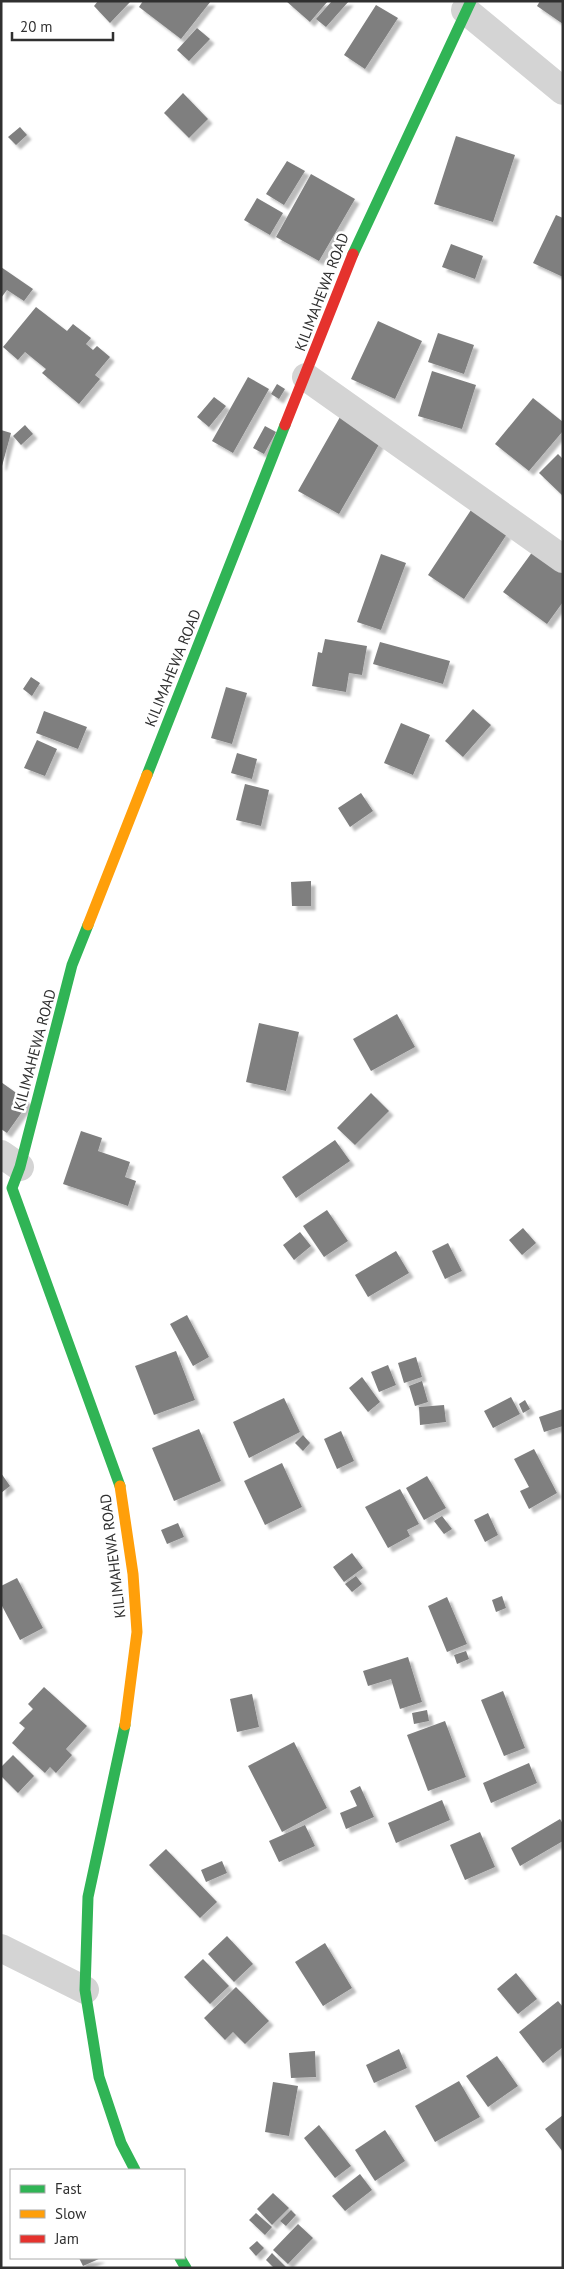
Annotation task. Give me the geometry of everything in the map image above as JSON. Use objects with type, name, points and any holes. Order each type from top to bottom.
[{"type":"street","points":[[468,6],[563,91]]},
{"type":"street","name":"KILIMAHEWA ROAD","points":[[134,2169],[121,2143],[98,2077],[85,1990],[88,1897],[126,1722],[137,1632],[133,1574],[122,1491],[12,1188],[11,1161],[72,965],[359,238],[468,6]]},
{"type":"street","points":[[306,376],[563,559]]},
{"type":"street","points":[[1,1948],[85,1990]]},
{"type":"building","points":[[98,1],[131,1],[110,23],[94,6]]},
{"type":"building","points":[[143,1],[211,1],[181,39],[139,7]]},
{"type":"building","points":[[286,1],[328,1],[310,22]]},
{"type":"building","points":[[332,1],[349,1],[326,27],[316,19]]},
{"type":"building","points":[[540,1],[563,1],[563,24],[537,6]]},
{"type":"building","points":[[376,5],[398,18],[365,69],[344,55]]},
{"type":"building","points":[[197,28],[210,39],[189,61],[177,50]]},
{"type":"building","points":[[183,93],[208,119],[189,138],[164,113]]},
{"type":"building","points":[[20,127],[27,135],[16,145],[8,137]]},
{"type":"building","points":[[456,136],[515,155],[493,222],[434,204]]},
{"type":"building","points":[[287,161],[305,171],[284,205],[266,194]]},
{"type":"building","points":[[311,174],[355,199],[319,261],[276,237]]},
{"type":"building","points":[[257,198],[283,213],[270,235],[244,220]]},
{"type":"building","points":[[556,215],[563,218],[563,277],[533,263]]},
{"type":"building","points":[[451,244],[483,256],[475,279],[442,267]]},
{"type":"building","points":[[1,267],[33,289],[24,301],[7,290],[1,298]]},
{"type":"building","points":[[36,307],[67,331],[73,324],[91,338],[86,344],[93,350],[97,346],[110,357],[95,375],[100,379],[79,404],[42,373],[46,369],[25,352],[18,360],[3,347]]},
{"type":"building","points":[[378,321],[422,341],[395,399],[351,379]]},
{"type":"building","points":[[438,333],[474,345],[464,374],[428,362]]},
{"type":"building","points":[[432,371],[476,385],[462,429],[418,416]]},
{"type":"building","points":[[248,377],[269,389],[233,453],[212,441]]},
{"type":"building","points":[[277,384],[285,389],[279,399],[271,394]]},
{"type":"building","points":[[214,397],[226,406],[209,427],[197,417]]},
{"type":"building","points":[[533,398],[563,422],[563,431],[529,471],[495,444]]},
{"type":"building","points":[[340,417],[381,441],[339,514],[298,491]]},
{"type":"building","points":[[25,425],[33,434],[21,445],[13,436]]},
{"type":"building","points":[[265,426],[276,432],[264,454],[253,448]]},
{"type":"building","points":[[1,430],[11,433],[2,466],[1,466]]},
{"type":"building","points":[[558,454],[563,459],[563,496],[539,473]]},
{"type":"building","points":[[471,510],[507,534],[464,599],[428,575]]},
{"type":"building","points":[[533,551],[563,573],[563,602],[547,624],[503,592]]},
{"type":"building","points":[[381,554],[406,563],[381,630],[357,622]]},
{"type":"building","points":[[325,639],[367,646],[362,675],[349,673],[346,692],[312,686],[318,652],[322,653]]},
{"type":"building","points":[[380,642],[450,661],[443,684],[373,664]]},
{"type":"building","points":[[31,677],[40,683],[32,696],[23,689]]},
{"type":"building","points":[[226,687],[247,693],[232,744],[211,738]]},
{"type":"building","points":[[473,709],[491,725],[463,757],[445,741]]},
{"type":"building","points":[[44,711],[87,727],[78,749],[36,733]]},
{"type":"building","points":[[401,723],[430,735],[413,775],[384,763]]},
{"type":"building","points":[[37,740],[57,749],[45,776],[24,768]]},
{"type":"building","points":[[237,753],[257,759],[252,779],[231,773]]},
{"type":"building","points":[[245,784],[269,790],[261,826],[236,820]]},
{"type":"building","points":[[361,793],[373,811],[350,827],[338,808]]},
{"type":"building","points":[[311,881],[311,906],[292,906],[291,882]]},
{"type":"building","points":[[397,1014],[415,1047],[371,1071],[353,1039]]},
{"type":"building","points":[[259,1023],[299,1032],[286,1091],[246,1082]]},
{"type":"building","points":[[1,1082],[29,1102],[7,1133],[1,1129]]},
{"type":"building","points":[[371,1093],[389,1111],[355,1145],[337,1128]]},
{"type":"building","points":[[81,1131],[102,1138],[98,1151],[130,1162],[125,1177],[136,1181],[128,1206],[63,1184]]},
{"type":"building","points":[[335,1140],[350,1161],[296,1198],[282,1177]]},
{"type":"building","points":[[327,1210],[348,1241],[324,1257],[303,1226]]},
{"type":"building","points":[[523,1228],[536,1243],[522,1255],[509,1240]]},
{"type":"building","points":[[300,1232],[311,1246],[294,1260],[283,1245]]},
{"type":"building","points":[[448,1243],[462,1271],[445,1279],[432,1251]]},
{"type":"building","points":[[396,1251],[409,1273],[368,1297],[355,1275]]},
{"type":"building","points":[[187,1315],[209,1357],[193,1366],[170,1324]]},
{"type":"building","points":[[176,1351],[195,1400],[154,1415],[135,1366]]},
{"type":"building","points":[[416,1357],[422,1377],[404,1383],[398,1363]]},
{"type":"building","points":[[388,1365],[396,1385],[379,1392],[371,1372]]},
{"type":"building","points":[[362,1377],[380,1402],[368,1412],[349,1388]]},
{"type":"building","points":[[422,1381],[428,1402],[415,1406],[409,1386]]},
{"type":"building","points":[[511,1397],[520,1414],[493,1428],[484,1411]]},
{"type":"building","points":[[284,1398],[300,1432],[249,1458],[233,1422]]},
{"type":"building","points":[[525,1400],[530,1409],[523,1413],[519,1404]]},
{"type":"building","points":[[444,1405],[446,1422],[420,1425],[419,1407]]},
{"type":"building","points":[[563,1409],[563,1426],[544,1432],[539,1417]]},
{"type":"building","points":[[199,1429],[221,1481],[174,1501],[152,1448]]},
{"type":"building","points":[[341,1431],[354,1461],[337,1469],[324,1439]]},
{"type":"building","points":[[303,1435],[310,1443],[303,1451],[295,1443]]},
{"type":"building","points":[[534,1449],[557,1493],[529,1509],[520,1491],[529,1487],[514,1459]]},
{"type":"building","points":[[282,1463],[302,1507],[265,1525],[244,1481]]},
{"type":"building","points":[[1,1473],[10,1486],[1,1493]]},
{"type":"building","points":[[427,1476],[446,1508],[424,1520],[406,1488]]},
{"type":"building","points":[[400,1489],[419,1524],[407,1530],[410,1536],[388,1548],[365,1507]]},
{"type":"building","points":[[488,1513],[498,1535],[485,1542],[474,1520]]},
{"type":"building","points":[[442,1516],[452,1529],[444,1534],[434,1521]]},
{"type":"building","points":[[178,1523],[184,1537],[167,1544],[161,1530]]},
{"type":"building","points":[[352,1553],[363,1568],[344,1582],[333,1567]]},
{"type":"building","points":[[356,1576],[362,1584],[352,1592],[345,1584]]},
{"type":"building","points":[[17,1578],[43,1628],[20,1640],[1,1604],[1,1586]]},
{"type":"building","points":[[502,1596],[506,1608],[496,1612],[492,1600]]},
{"type":"building","points":[[447,1597],[467,1644],[447,1652],[428,1606]]},
{"type":"building","points":[[466,1651],[469,1659],[457,1664],[454,1655]]},
{"type":"building","points":[[408,1657],[422,1702],[400,1709],[391,1679],[368,1686],[363,1671]]},
{"type":"building","points":[[44,1687],[87,1726],[66,1749],[72,1755],[56,1773],[50,1767],[45,1773],[12,1743],[25,1728],[19,1723],[33,1709],[28,1704]]},
{"type":"building","points":[[503,1691],[525,1748],[504,1756],[481,1700]]},
{"type":"building","points":[[252,1694],[259,1727],[237,1732],[230,1699]]},
{"type":"building","points":[[427,1710],[429,1721],[414,1724],[412,1713]]},
{"type":"building","points":[[445,1721],[466,1777],[428,1791],[407,1735]]},
{"type":"building","points":[[294,1742],[327,1808],[282,1832],[248,1766]]},
{"type":"building","points":[[13,1755],[34,1776],[18,1793],[1,1776],[1,1767]]},
{"type":"building","points":[[529,1763],[537,1783],[491,1803],[483,1783]]},
{"type":"building","points":[[360,1786],[374,1817],[346,1829],[340,1813],[357,1806],[350,1791]]},
{"type":"building","points":[[442,1800],[450,1820],[396,1843],[388,1823]]},
{"type":"building","points":[[560,1819],[563,1824],[563,1841],[520,1866],[511,1848]]},
{"type":"building","points":[[305,1825],[315,1846],[279,1862],[269,1841]]},
{"type":"building","points":[[480,1832],[495,1867],[465,1880],[450,1845]]},
{"type":"building","points":[[166,1849],[217,1902],[200,1918],[149,1865]]},
{"type":"building","points":[[222,1861],[227,1873],[206,1882],[201,1870]]},
{"type":"building","points":[[227,1936],[253,1964],[234,1982],[208,1954]]},
{"type":"building","points":[[325,1943],[352,1988],[323,2006],[295,1962]]},
{"type":"building","points":[[203,1959],[229,1986],[210,2004],[184,1977]]},
{"type":"building","points":[[516,1973],[537,1999],[518,2014],[497,1989]]},
{"type":"building","points":[[236,1987],[269,2021],[245,2044],[233,2032],[225,2040],[204,2018]]},
{"type":"building","points":[[558,2001],[563,2007],[563,2047],[543,2063],[519,2032]]},
{"type":"building","points":[[399,2049],[407,2068],[374,2083],[366,2065]]},
{"type":"building","points":[[315,2051],[316,2077],[291,2078],[289,2053]]},
{"type":"building","points":[[497,2056],[518,2086],[488,2107],[466,2076]]},
{"type":"building","points":[[459,2081],[480,2117],[435,2142],[415,2106]]},
{"type":"building","points":[[273,2082],[298,2086],[289,2136],[265,2132]]},
{"type":"building","points":[[563,2115],[563,2152],[545,2129]]},
{"type":"building","points":[[319,2125],[351,2166],[335,2178],[304,2138]]},
{"type":"building","points":[[385,2130],[405,2161],[375,2181],[355,2150]]},
{"type":"building","points":[[360,2174],[372,2190],[345,2211],[332,2196]]},
{"type":"building","points":[[273,2193],[289,2208],[272,2225],[257,2209]]},
{"type":"building","points":[[291,2210],[296,2215],[286,2226],[280,2221]]},
{"type":"building","points":[[256,2213],[272,2227],[265,2235],[249,2220]]},
{"type":"building","points":[[298,2224],[313,2238],[288,2264],[273,2250]]},
{"type":"building","points":[[257,2241],[264,2248],[256,2256],[249,2248]]},
{"type":"building","points":[[272,2253],[287,2268],[274,2268],[266,2260]]},
{"type":"building","points":[[80,2259],[99,2259],[83,2266]]},
{"type":"traffic: fast","points":[[353,254],[471,1]]},
{"type":"traffic: fast","points":[[147,775],[285,425]]},
{"type":"traffic: fast","points":[[88,925],[72,965],[20,1167],[12,1188],[120,1486]]},
{"type":"traffic: fast","points":[[125,1725],[88,1897],[85,1990],[99,2077],[121,2143],[134,2169]]},
{"type":"traffic: fast","points":[[181,2259],[186,2268]]},
{"type":"traffic: slow","points":[[88,925],[147,775]]},
{"type":"traffic: slow","points":[[120,1486],[133,1574],[137,1632],[125,1725]]},
{"type":"traffic: jam","points":[[285,425],[353,254]]}]
